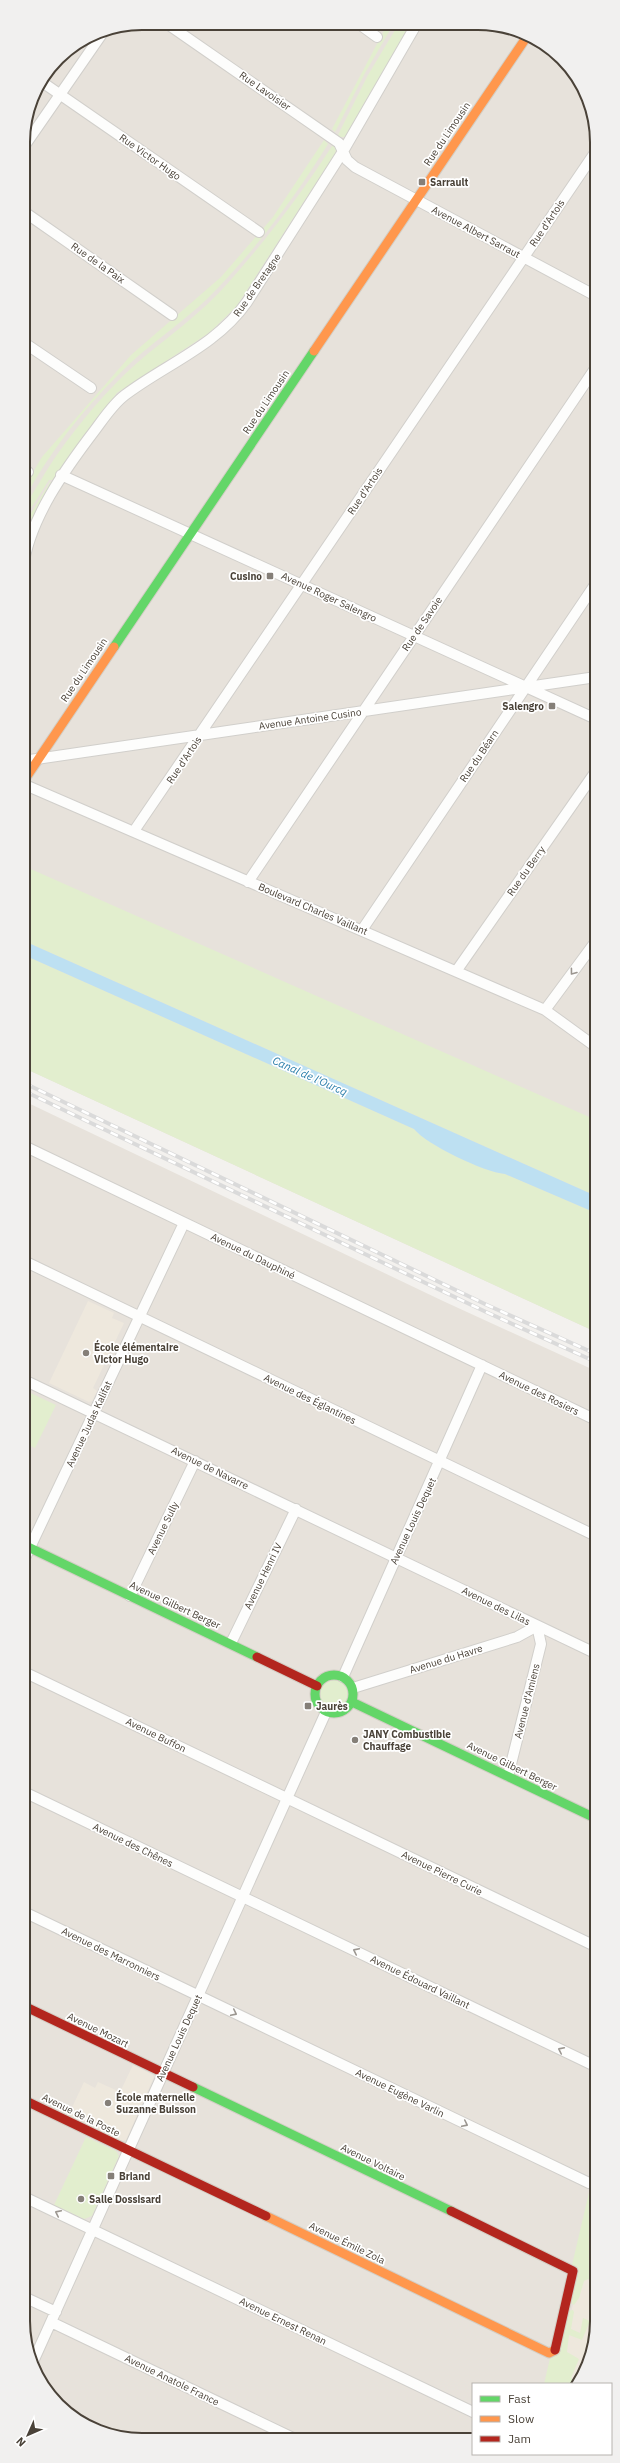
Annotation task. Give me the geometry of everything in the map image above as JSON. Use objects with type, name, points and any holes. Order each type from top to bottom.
[{"type":"street","name":"Rue Lavoisier","points":[[176,30],[339,143],[342,153],[356,167]]},
{"type":"street","points":[[368,30],[378,37]]},
{"type":"street","name":"Rue de Bretagne","points":[[30,540],[61,475],[124,395],[206,344],[241,311],[342,153],[413,30]]},
{"type":"street","points":[[30,138],[97,40]]},
{"type":"street","name":"Rue du Limousin","points":[[30,772],[37,759],[524,40]]},
{"type":"street","name":"Rue Victor Hugo","points":[[46,85],[259,232]]},
{"type":"street","name":"Rue d'Artois","points":[[134,831],[200,736],[590,160]]},
{"type":"street","name":"Avenue Albert Sarraut","points":[[356,167],[590,293]]},
{"type":"street","name":"Rue de la Paix","points":[[30,216],[172,315]]},
{"type":"street","points":[[30,347],[91,388]]},
{"type":"street","name":"Rue de Savoie","points":[[248,882],[361,712],[414,637],[590,376]]},
{"type":"street","name":"Avenue Roger Salengro","points":[[61,475],[590,716]]},
{"type":"street","name":"Rue du Béarn","points":[[362,930],[590,592]]},
{"type":"street","name":"Avenue Antoine Cusino","points":[[30,760],[590,678]]},
{"type":"street","name":"Rue du Berry","points":[[457,970],[590,780]]},
{"type":"street","name":"Boulevard Charles Vaillant","points":[[30,786],[248,882],[457,970],[545,1010],[590,1043]]},
{"type":"street","points":[[545,1010],[590,949]]},
{"type":"street","name":"Avenue du Dauphiné","points":[[30,1149],[482,1365]]},
{"type":"street","name":"Avenue Judas Kalifat","points":[[30,1540],[94,1413],[184,1223]]},
{"type":"street","name":"Avenue des Églantines","points":[[30,1264],[590,1533]]},
{"type":"street","name":"Avenue des Rosiers","points":[[482,1365],[590,1417]]},
{"type":"street","name":"Avenue Louis Dequet","points":[[343,1677],[482,1365]]},
{"type":"street","name":"Avenue de Navarre","points":[[30,1383],[396,1558]]},
{"type":"street","name":"Avenue Sully","points":[[130,1596],[195,1461]]},
{"type":"street","name":"Avenue Henri IV","points":[[230,1643],[296,1509]]},
{"type":"street","name":"Avenue Gilbert Berger","points":[[30,1547],[317,1686]]},
{"type":"street","name":"Avenue des Lilas","points":[[396,1558],[590,1651]]},
{"type":"street","name":"Avenue du Havre","points":[[353,1688],[517,1637],[537,1626]]},
{"type":"street","name":"Avenue d'Amiens","points":[[508,1776],[541,1644],[537,1626]]},
{"type":"street","name":"Avenue Buffon","points":[[30,1675],[287,1799]]},
{"type":"street","points":[[331,1675],[343,1677],[353,1688],[352,1702],[341,1713],[326,1712],[320,1708],[315,1698],[317,1686],[320,1681],[331,1675]]},
{"type":"street","name":"Avenue Gilbert Berger","points":[[352,1702],[590,1816]]},
{"type":"street","name":"Avenue Louis Dequet","points":[[36,2356],[326,1712]]},
{"type":"street","name":"Avenue des Chênes","points":[[30,1795],[243,1897]]},
{"type":"street","name":"Avenue Pierre Curie","points":[[287,1799],[590,1944]]},
{"type":"street","name":"Avenue Édouard Vaillant","points":[[243,1897],[590,2064]]},
{"type":"street","name":"Avenue des Marronniers","points":[[30,1915],[199,1996]]},
{"type":"street","name":"Avenue Eugène Varlin","points":[[199,1996],[590,2182]]},
{"type":"street","name":"Avenue Mozart","points":[[30,2009],[163,2073]]},
{"type":"street","name":"Avenue Voltaire","points":[[163,2073],[573,2271],[555,2350]]},
{"type":"street","name":"Avenue de la Poste","points":[[30,2103],[129,2150]]},
{"type":"street","name":"Avenue Émile Zola","points":[[129,2150],[549,2353],[555,2350]]},
{"type":"street","name":"Avenue Ernest Renan","points":[[30,2200],[472,2412]]},
{"type":"street","points":[[30,2300],[56,2312]]},
{"type":"street","name":"Avenue Anatole France","points":[[51,2322],[283,2433]]},
{"type":"shaded area","points":[[142,30],[493,31],[521,39],[546,53],[567,74],[581,99],[589,127],[590,142],[590,1329],[30,1071],[30,135],[32,120],[39,99],[53,74],[68,58],[80,49],[106,36],[120,32]]},
{"type":"shaded area","points":[[318,180],[320,181],[243,303],[218,330],[100,415],[117,393],[209,334],[237,306]]},
{"type":"shaded area","points":[[30,1104],[443,1301],[590,1368],[590,2328],[584,2357],[571,2383],[472,2383],[472,2433],[135,2433],[106,2427],[86,2418],[74,2410],[53,2389],[42,2371],[36,2357],[32,2343],[30,2321]]},
{"type":"shaded area","name":"École élémentaire Victor Hugo","points":[[88,1301],[114,1313],[112,1318],[124,1323],[93,1388],[97,1391],[92,1401],[89,1402],[49,1383]]},
{"type":"shaded area","name":"École maternelle Suzanne Buisson","points":[[133,2065],[153,2075],[154,2077],[126,2140],[121,2141],[68,2116],[84,2082],[95,2088],[98,2082],[120,2092]]},
{"type":"shaded area","points":[[580,2273],[590,2277],[590,2328],[588,2343],[584,2357],[571,2383],[555,2383]]},
{"type":"green space","points":[[384,30],[390,30],[365,73],[335,132],[332,129]]},
{"type":"green space","points":[[395,30],[409,30],[347,137],[337,137],[368,75]]},
{"type":"green space","points":[[324,140],[328,144],[315,165],[257,244],[207,299],[137,357],[104,389],[60,443],[46,462],[30,489],[30,477],[42,457],[131,355],[221,277],[273,217]]},
{"type":"green space","points":[[334,143],[336,153],[332,163],[320,181],[318,180],[237,306],[209,333],[117,393],[54,480],[49,480],[30,510],[30,499],[32,495],[50,465],[85,418],[124,375],[218,294],[257,250],[309,180]]},
{"type":"green space","points":[[50,482],[53,483],[30,528],[30,515]]},
{"type":"green space","points":[[30,869],[590,1117],[590,1193],[30,944]]},
{"type":"green space","points":[[30,958],[414,1129],[443,1150],[457,1157],[484,1168],[505,1174],[590,1210],[590,1329],[30,1071]]},
{"type":"green space","points":[[30,1393],[56,1405],[35,1448],[30,1446]]},
{"type":"green space","points":[[335,1679],[346,1683],[350,1694],[346,1705],[335,1709],[324,1705],[320,1694],[324,1683]]},
{"type":"green space","points":[[86,2137],[116,2151],[119,2156],[92,2216],[84,2219],[54,2205]]},
{"type":"green space","points":[[590,2188],[590,2280],[588,2279],[584,2281],[579,2298],[574,2305],[570,2302],[572,2265]]},
{"type":"green space","points":[[573,2310],[574,2312],[571,2329],[580,2333],[583,2318],[590,2321],[582,2340],[569,2335],[567,2352],[579,2359],[571,2378],[573,2379],[571,2383],[544,2383],[550,2358],[568,2311]]},
{"type":"water","name":"Canal de l'Ourcq","points":[[30,944],[590,1193],[590,1210],[505,1174],[484,1168],[456,1157],[431,1142],[414,1129],[30,958]]},
{"type":"railway","points":[[30,1086],[487,1305],[590,1351]]},
{"type":"railway","points":[[30,1094],[484,1311],[590,1359]]},
{"type":"traffic: fast","points":[[114,647],[314,351]]},
{"type":"traffic: fast","points":[[30,1548],[257,1657]]},
{"type":"traffic: fast","points":[[330,1675],[338,1675],[348,1680],[352,1687],[353,1694],[352,1701],[348,1708],[338,1713],[330,1713],[320,1708],[318,1705],[315,1698],[315,1690],[320,1680],[323,1678],[330,1675]]},
{"type":"traffic: fast","points":[[352,1702],[590,1816]]},
{"type":"traffic: fast","points":[[193,2087],[451,2211]]},
{"type":"traffic: slow","points":[[314,351],[524,41]]},
{"type":"traffic: slow","points":[[30,772],[114,647]]},
{"type":"traffic: slow","points":[[266,2216],[549,2353],[555,2350]]},
{"type":"traffic: jam","points":[[257,1657],[317,1686]]},
{"type":"traffic: jam","points":[[30,2009],[193,2087]]},
{"type":"traffic: jam","points":[[30,2103],[266,2216]]},
{"type":"traffic: jam","points":[[451,2211],[573,2271],[555,2350]]},
{"type":"place","name":"Sarrault","points":[[422,182]]},
{"type":"place","name":"Cusino","points":[[270,576]]},
{"type":"place","name":"Salengro","points":[[552,706]]},
{"type":"place","name":"École élémentaire Victor Hugo","points":[[86,1353]]},
{"type":"place","name":"Jaurès","points":[[308,1706]]},
{"type":"place","name":"JANY Combustible Chauffage","points":[[355,1740]]},
{"type":"place","name":"École maternelle Suzanne Buisson","points":[[108,2103]]},
{"type":"place","name":"Briand","points":[[111,2176]]},
{"type":"place","name":"Salle Dossisard","points":[[81,2199]]}]
